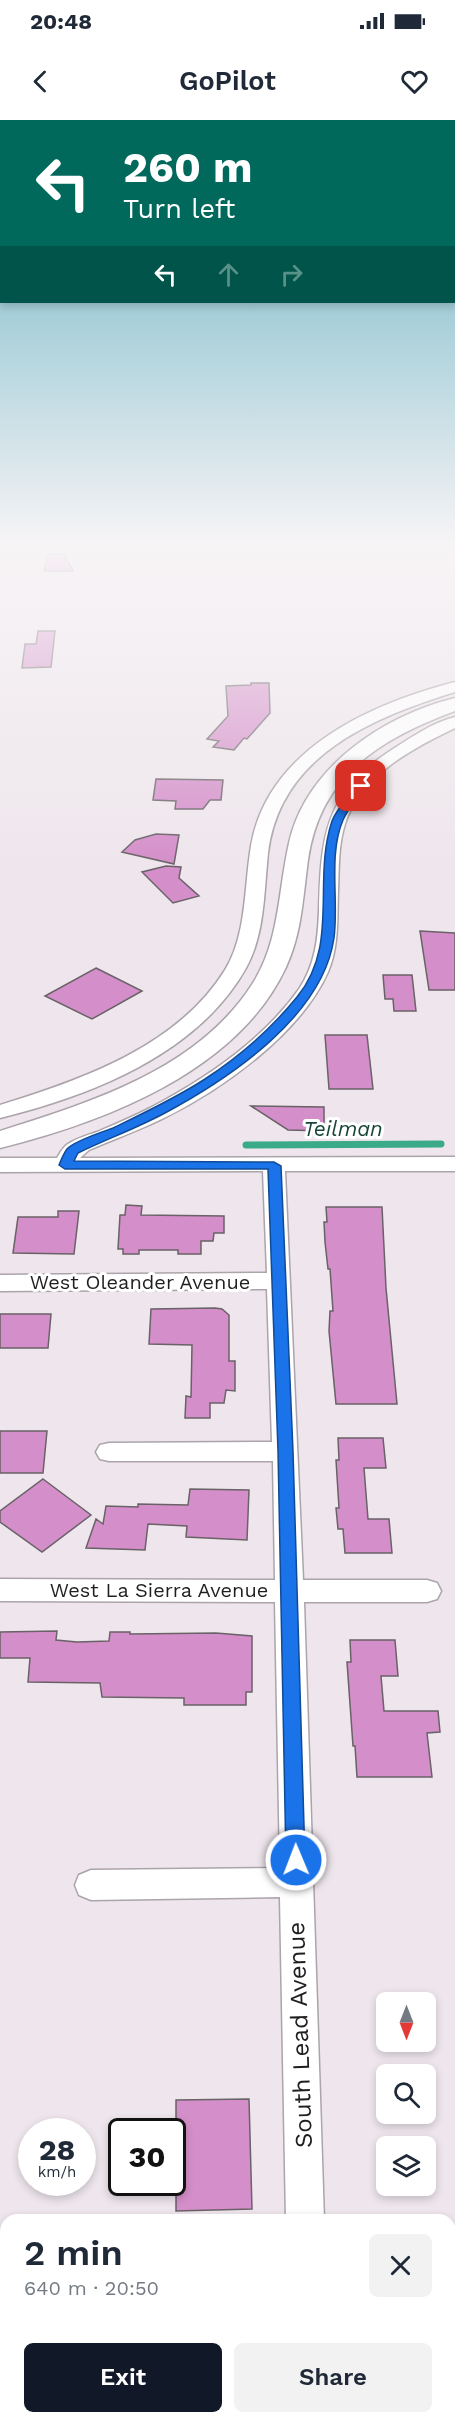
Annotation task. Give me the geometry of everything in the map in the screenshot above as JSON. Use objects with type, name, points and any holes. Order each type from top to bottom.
[{"type":"street","points":[[0,1112],[79,1086],[129,1063],[159,1045],[208,1006],[235,970],[245,945],[252,915],[263,829],[271,807],[283,787],[300,767],[326,744],[345,732],[381,713],[455,687]]},
{"type":"street","points":[[0,1140],[59,1122],[145,1087],[198,1054],[235,1022],[264,987],[286,939],[300,841],[308,814],[321,791],[354,756],[383,736],[412,721],[455,704]]},
{"type":"street","points":[[65,1165],[73,1150],[160,1111],[210,1081],[256,1047],[286,1018],[312,985],[324,958],[329,936],[329,885],[333,838],[338,819],[350,799],[372,773],[410,744],[455,722]]},
{"type":"street","points":[[0,1165],[455,1164]]},
{"type":"street","name":"South Lead Avenue","points":[[274,1166],[286,1451],[305,2214]]},
{"type":"street","name":"West Oleander Avenue","points":[[0,1283],[279,1281]]},
{"type":"street","points":[[109,1452],[286,1451]]},
{"type":"street","name":"West La Sierra Avenue","points":[[0,1590],[427,1591]]},
{"type":"street","points":[[91,1885],[296,1882]]},
{"type":"building","points":[[24,652],[53,652],[51,667],[22,668]]},
{"type":"building","points":[[251,683],[269,683],[270,713],[234,750],[213,747],[219,741],[207,739],[228,716],[226,686],[251,685]]},
{"type":"building","points":[[156,779],[223,780],[221,800],[210,800],[203,809],[175,809],[176,801],[153,800]]},
{"type":"building","points":[[156,834],[179,835],[174,864],[122,852],[135,840]]},
{"type":"building","points":[[166,866],[181,867],[179,878],[199,896],[173,903],[142,872]]},
{"type":"building","points":[[420,931],[455,933],[455,990],[429,990]]},
{"type":"building","points":[[96,968],[142,991],[92,1019],[45,996]]},
{"type":"building","points":[[383,975],[412,975],[416,1011],[394,1011],[393,999],[385,999]]},
{"type":"building","points":[[325,1035],[367,1035],[373,1089],[329,1089]]},
{"type":"building","points":[[251,1106],[324,1107],[324,1131],[288,1130]]},
{"type":"building","points":[[126,1205],[142,1206],[141,1215],[224,1216],[224,1233],[214,1233],[213,1241],[201,1241],[201,1254],[178,1254],[178,1250],[139,1250],[139,1254],[123,1254],[123,1249],[118,1249],[120,1215],[125,1215]]},
{"type":"building","points":[[326,1207],[382,1207],[386,1288],[397,1404],[336,1404],[329,1331],[330,1311],[333,1311],[330,1269],[328,1269],[325,1242]]},
{"type":"building","points":[[58,1211],[79,1211],[74,1254],[13,1253],[18,1217],[58,1217]]},
{"type":"building","points":[[151,1309],[222,1309],[229,1315],[229,1361],[235,1361],[235,1391],[226,1390],[224,1403],[210,1403],[210,1418],[185,1418],[186,1396],[191,1397],[192,1345],[149,1344]]},
{"type":"building","points":[[0,1314],[51,1314],[48,1348],[0,1348]]},
{"type":"building","points":[[0,1431],[47,1431],[43,1473],[0,1473]]},
{"type":"building","points":[[338,1438],[383,1438],[386,1468],[364,1468],[368,1519],[389,1519],[392,1553],[345,1553],[343,1529],[338,1529],[336,1508],[339,1508],[336,1460],[339,1460]]},
{"type":"building","points":[[43,1479],[91,1515],[42,1552],[0,1522],[0,1511]]},
{"type":"building","points":[[190,1489],[249,1490],[247,1540],[186,1537],[187,1526],[148,1524],[145,1550],[86,1548],[96,1519],[103,1524],[106,1506],[188,1505]]},
{"type":"building","points":[[57,1631],[56,1640],[77,1642],[109,1641],[110,1632],[130,1632],[130,1634],[216,1633],[252,1636],[252,1692],[246,1692],[246,1705],[184,1705],[184,1698],[102,1697],[100,1683],[28,1682],[30,1658],[0,1658],[0,1632]]},
{"type":"building","points":[[350,1640],[395,1640],[398,1676],[381,1676],[384,1711],[438,1711],[440,1732],[427,1733],[432,1777],[357,1777],[347,1662],[351,1662]]},
{"type":"building","points":[[249,2099],[252,2209],[176,2211],[176,2196],[186,2196],[186,2118],[176,2118],[176,2100]]},
{"type":"waterway","name":"Teilman","points":[[246,1145],[441,1144]]},
{"type":"route","points":[[296,1860],[286,1451],[274,1166],[65,1165],[73,1150],[160,1111],[210,1081],[270,1035],[312,985],[324,958],[329,936],[329,885],[333,838],[338,819],[361,786]]}]
